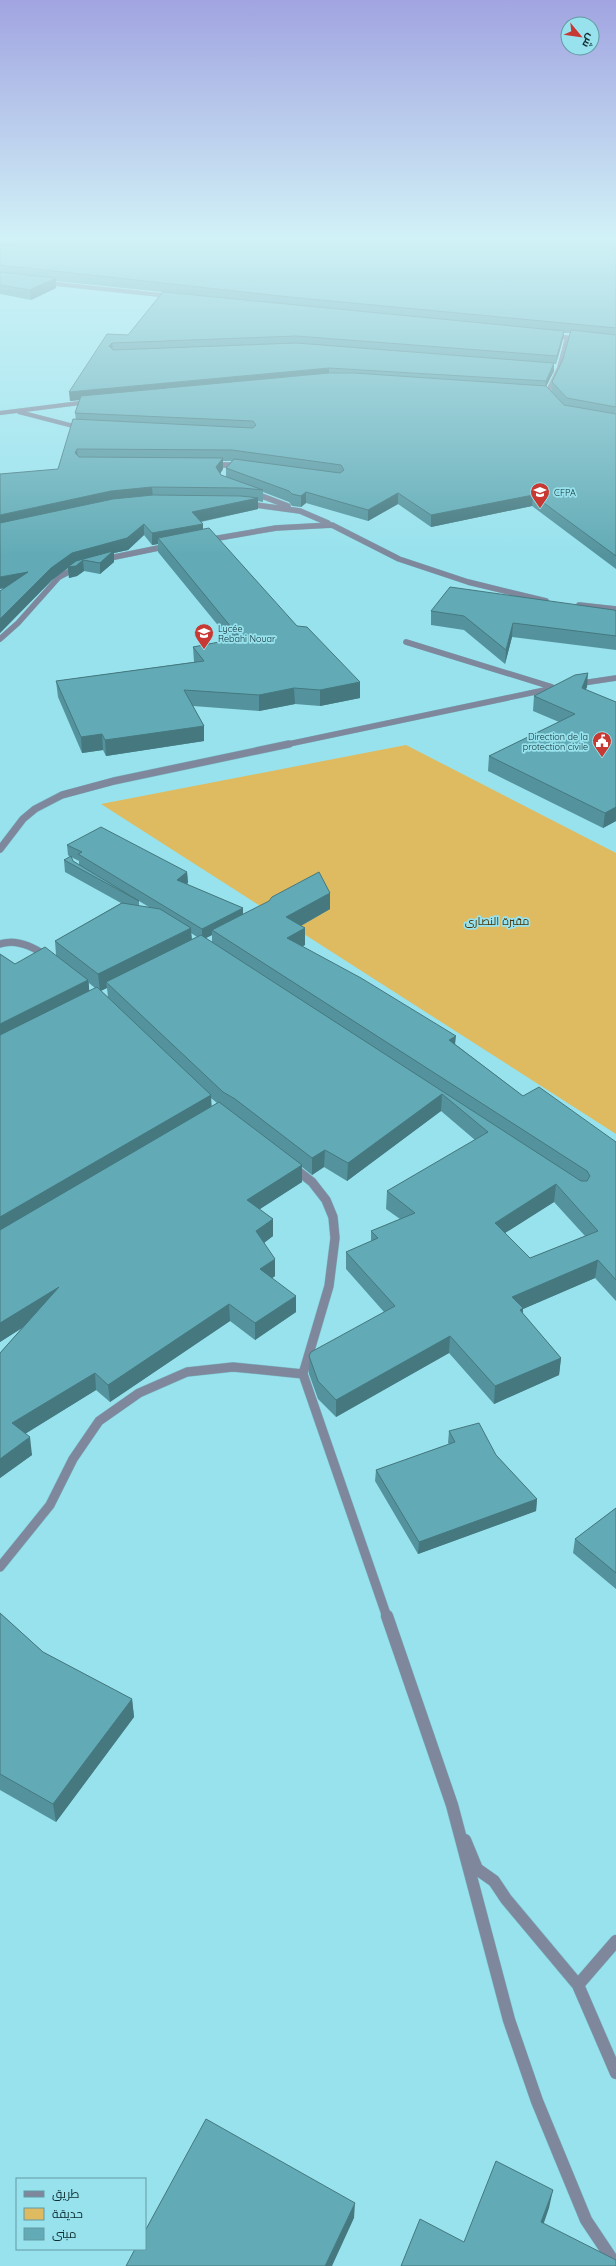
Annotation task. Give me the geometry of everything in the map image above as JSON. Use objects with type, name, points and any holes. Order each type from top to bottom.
[{"type":"street","points":[[547,393],[559,368],[565,344]]},
{"type":"street","points":[[552,368],[559,368]]},
{"type":"street","points":[[539,393],[547,393]]},
{"type":"street","points":[[547,393],[551,399]]},
{"type":"street","points":[[0,413],[91,402]]},
{"type":"street","points":[[16,411],[64,425],[85,429]]},
{"type":"street","points":[[210,465],[240,466]]},
{"type":"street","points":[[228,470],[232,465]]},
{"type":"street","points":[[247,491],[332,525],[398,559],[468,582],[554,603]]},
{"type":"street","points":[[242,503],[300,511]]},
{"type":"street","points":[[202,540],[276,528],[332,525]]},
{"type":"street","points":[[96,560],[172,546]]},
{"type":"street","points":[[0,639],[18,623],[59,577],[83,565]]},
{"type":"street","points":[[569,605],[616,609]]},
{"type":"street","points":[[406,642],[553,688]]},
{"type":"street","points":[[0,849],[11,832],[29,812],[62,794],[114,781],[553,688],[616,678]]},
{"type":"street","points":[[0,944],[10,942],[37,949],[56,963]]},
{"type":"street","points":[[288,1163],[307,1177],[326,1201],[334,1223],[335,1255],[322,1314],[303,1374],[452,1805],[477,1869],[490,1875],[506,1899],[578,1984],[602,2044],[616,2073]]},
{"type":"street","points":[[0,1567],[50,1505],[73,1459],[99,1421],[139,1393],[187,1372],[233,1367],[303,1374]]},
{"type":"street","points":[[452,1805],[509,2020],[537,2101],[586,2220],[616,2266]]},
{"type":"street","points":[[578,1984],[616,1941]]},
{"type":"green space","name":"مقبرة النصارى","points":[[406,745],[616,853],[616,1134],[101,804]]},
{"type":"building","points":[[101,344],[111,344],[109,346],[113,350],[306,344],[554,363],[546,381],[329,368],[69,392]]},
{"type":"building","points":[[397,344],[560,344],[557,356]]},
{"type":"building","points":[[567,344],[616,344],[616,407],[567,398],[552,382],[563,359]]},
{"type":"building","points":[[329,373],[354,373],[546,386],[564,405],[616,414],[616,556],[533,495],[431,515],[398,493],[368,510],[306,492],[301,496],[292,494],[289,491],[226,468],[234,459],[340,473],[344,470],[341,465],[232,450],[77,449],[75,453],[79,457],[223,458],[216,467],[221,475],[263,490],[242,488],[152,487],[111,491],[0,515],[0,474],[58,469],[73,419],[253,428],[256,425],[253,421],[75,413],[81,396]]},
{"type":"building","points":[[153,495],[241,496],[258,498],[192,512],[203,524],[152,533],[144,524],[127,538],[72,553],[51,568],[0,619],[0,591],[28,572],[0,577],[0,523],[113,499]]},
{"type":"building","points":[[209,528],[297,626],[307,627],[360,682],[320,690],[294,688],[259,695],[184,690],[204,726],[105,740],[102,734],[81,737],[56,681],[204,661],[193,647],[240,638],[158,538]]},
{"type":"building","points":[[113,551],[100,563],[83,560],[76,566],[68,567],[76,561]]},
{"type":"building","points":[[450,587],[614,610],[616,611],[616,636],[513,623],[506,650],[464,616],[431,611]]},
{"type":"building","points":[[588,673],[582,688],[616,702],[616,807],[605,813],[489,756],[575,714],[534,696],[575,675]]},
{"type":"building","points":[[101,827],[187,872],[177,880],[243,908],[202,929],[78,854],[82,852],[67,845]]},
{"type":"building","points":[[71,856],[73,861],[139,901],[64,860]]},
{"type":"building","points":[[319,872],[330,893],[286,917],[305,928],[287,938],[361,978],[456,1036],[449,1040],[523,1096],[539,1087],[616,1142],[616,1280],[598,1260],[512,1297],[523,1308],[520,1310],[561,1358],[495,1386],[450,1336],[336,1400],[318,1381],[309,1356],[311,1352],[395,1306],[346,1252],[378,1238],[371,1231],[415,1213],[387,1191],[488,1132],[442,1094],[348,1163],[325,1150],[312,1158],[235,1099],[223,1092],[106,982],[201,935],[581,1181],[587,1181],[590,1176],[587,1171],[212,930],[269,901],[272,897]],"holes":[[[556,1184],[598,1231],[530,1258],[495,1223]]]},
{"type":"building","points":[[122,903],[160,909],[191,928],[98,974],[55,941]]},
{"type":"building","points":[[45,947],[88,980],[0,1024],[0,954],[15,964]]},
{"type":"building","points":[[97,987],[211,1095],[0,1217],[0,1035]]},
{"type":"building","points":[[219,1102],[302,1165],[247,1200],[273,1219],[256,1231],[275,1259],[260,1269],[296,1296],[255,1323],[229,1304],[108,1385],[95,1373],[12,1423],[30,1437],[0,1459],[0,1353],[59,1287],[0,1323],[0,1230]]},
{"type":"building","points":[[479,1423],[496,1455],[537,1499],[419,1542],[376,1470],[455,1442],[449,1431]]},
{"type":"building","points":[[616,1508],[616,1573],[575,1539]]},
{"type":"building","points":[[0,1613],[43,1652],[132,1699],[53,1804],[0,1774]]},
{"type":"building","points":[[206,2119],[355,2203],[325,2266],[126,2266],[134,2250],[146,2250],[146,2229]]},
{"type":"building","points":[[496,2161],[553,2190],[541,2222],[616,2260],[616,2266],[401,2266],[420,2219],[464,2242]]},
{"type":"place","name":"CFPA","points":[[540,509]]},
{"type":"place","name":"Lycée Rebahi Nouar","points":[[204,650]]},
{"type":"place","name":"Direction de la protection civile","points":[[602,758]]}]
